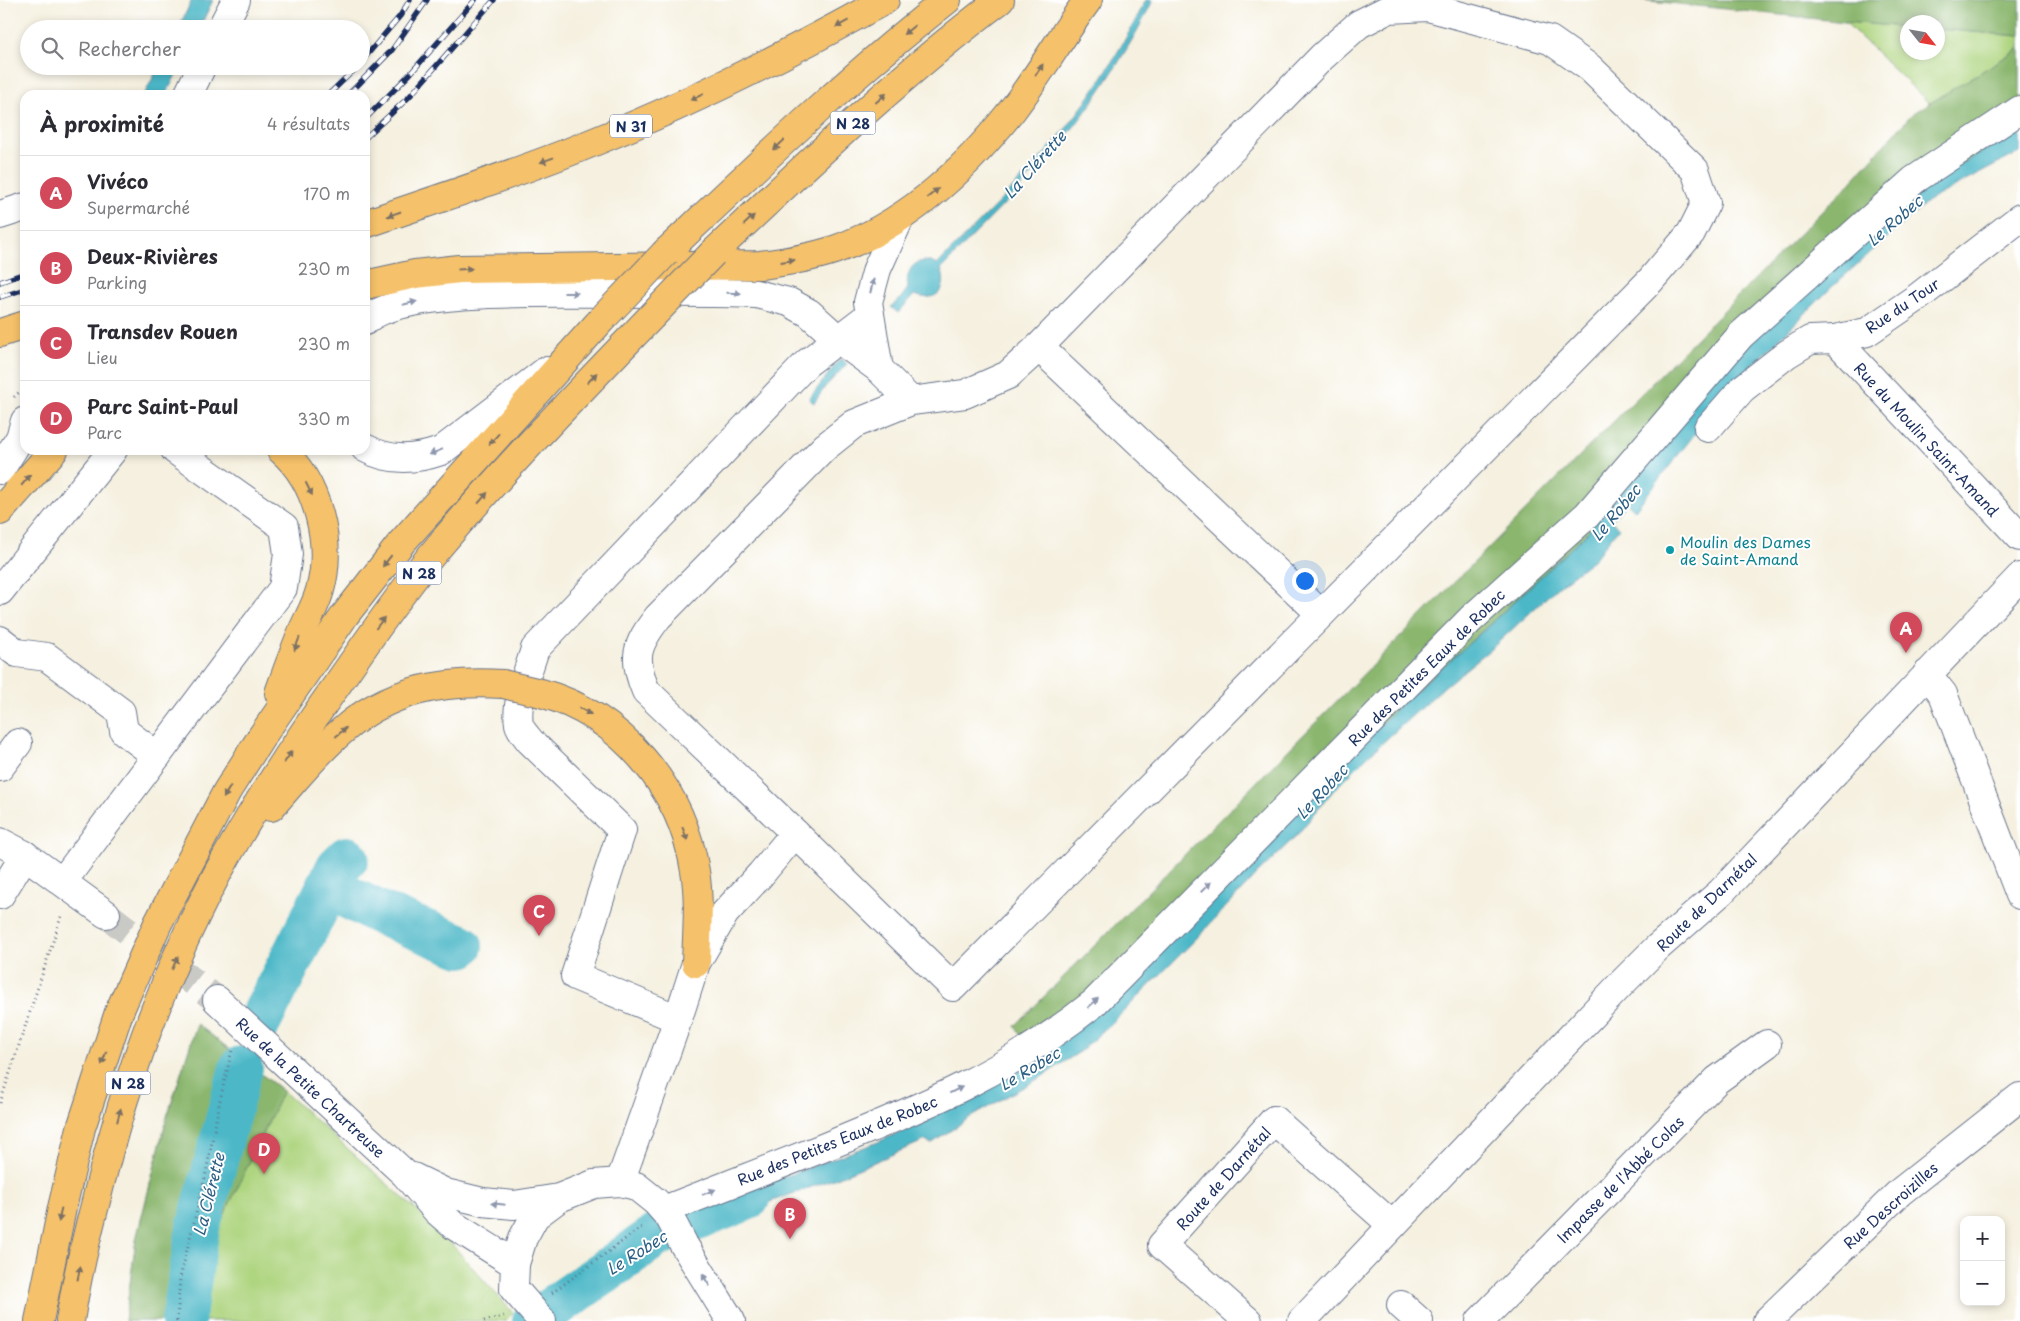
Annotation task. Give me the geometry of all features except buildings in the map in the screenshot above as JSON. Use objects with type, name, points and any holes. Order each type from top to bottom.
[{"type":"main road","name":"N 31","points":[[370,222],[589,144],[695,98],[798,48],[885,0]]},
{"type":"main road","name":"N 28","points":[[39,1321],[62,1208],[81,1128],[119,1012],[158,923],[187,865],[228,791],[262,736],[345,615],[402,542],[573,350],[666,252],[814,112],[904,34],[947,0]]},
{"type":"main road","name":"N 28","points":[[70,1321],[85,1243],[125,1091],[154,1013],[190,930],[226,858],[269,786],[316,714],[375,630],[430,557],[515,461],[713,253],[841,133],[909,73],[1000,0]]},
{"type":"main road","points":[[370,284],[415,274],[459,269],[760,265],[799,260],[834,250],[869,235],[900,218],[955,175],[983,145],[1013,108],[1088,0]]},
{"type":"main road","points":[[0,333],[20,327]]},
{"type":"main road","points":[[0,511],[50,455]]},
{"type":"main road","points":[[262,736],[320,590],[325,554],[314,497],[297,468],[285,455]]},
{"type":"main road","points":[[226,858],[324,748],[342,730],[362,716],[405,694],[425,688],[448,683],[477,682],[503,684],[568,702],[602,720],[630,744],[663,785],[689,842],[695,870],[698,901],[696,962]]},
{"type":"street","points":[[226,20],[236,0]]},
{"type":"street","points":[[1428,7],[1550,40],[1590,68],[1695,170],[1706,203],[1690,233],[1650,281],[953,987],[796,833],[646,691],[638,672],[638,653],[645,634],[658,617],[825,447],[854,424],[911,401],[965,394],[1008,375],[1039,347],[1322,57],[1359,24],[1389,9],[1428,7]]},
{"type":"street","points":[[190,90],[198,75]]},
{"type":"street","name":"Rue des Petites Eaux de Robec","points":[[672,1222],[905,1115],[1001,1068],[1068,1024],[1094,1003],[1471,619],[1587,514],[1741,335],[1914,180],[2020,110]]},
{"type":"street","points":[[0,215],[20,209]]},
{"type":"street","points":[[879,369],[868,302],[877,269],[900,218]]},
{"type":"street","name":"Rue du Tour","points":[[1708,428],[1742,389],[1787,354],[1810,340],[1835,339],[1867,332],[1918,297],[2020,218]]},
{"type":"street","points":[[370,317],[393,307],[419,301],[532,291],[756,294],[789,302],[809,313],[838,339],[879,369],[911,401]]},
{"type":"street","points":[[678,1019],[575,976],[622,830],[530,741],[519,725],[520,705],[535,649],[807,364],[870,315]]},
{"type":"street","name":"Rue du Moulin Saint-Amand","points":[[1835,339],[2020,538]]},
{"type":"street","points":[[1039,347],[1321,614]]},
{"type":"street","points":[[370,450],[382,456],[406,459],[424,457],[442,451],[573,350]]},
{"type":"street","points":[[0,437],[6,431],[20,424]]},
{"type":"street","points":[[0,470],[20,438]]},
{"type":"street","points":[[0,590],[110,455]]},
{"type":"street","points":[[67,884],[157,756],[282,588],[288,554],[284,527],[182,455]]},
{"type":"street","name":"Route de Darnétal","points":[[1302,1321],[1623,982],[1664,942],[1721,892],[2020,577]]},
{"type":"street","points":[[0,640],[17,653],[47,657],[114,706],[121,712],[124,731],[157,756]]},
{"type":"street","points":[[1927,674],[1943,694],[2020,895]]},
{"type":"street","points":[[0,767],[18,743]]},
{"type":"street","points":[[620,1182],[678,1019],[696,962],[725,913],[796,833]]},
{"type":"street","points":[[0,842],[25,855],[106,914]]},
{"type":"street","points":[[0,895],[25,855]]},
{"type":"street","name":"Rue de la Petite Chartreuse","points":[[217,1000],[405,1174],[437,1211],[453,1225],[515,1264]]},
{"type":"street","name":"Impasse de l'Abbé Colas","points":[[1480,1321],[1717,1080],[1767,1044]]},
{"type":"street","name":"Rue Descroizilles","points":[[1766,1321],[1900,1192],[2020,1097]]},
{"type":"street","name":"Route de Darnétal","points":[[1248,1321],[1162,1245],[1274,1120],[1392,1225]]},
{"type":"street","name":"Rue de la Petite Chartreuse","points":[[405,1174],[446,1193],[483,1202],[514,1206],[559,1198],[594,1184],[620,1182],[636,1186],[656,1202],[672,1222],[731,1321]]},
{"type":"street","name":"Rue de la Petite Chartreuse","points":[[536,1315],[514,1289],[515,1264],[523,1238],[535,1216],[559,1198]]},
{"type":"path","points":[[0,1104],[67,884]]},
{"type":"path","points":[[176,1321],[180,1278],[205,1178],[220,1100],[240,1020]]},
{"type":"path","points":[[536,1315],[672,1222]]},
{"type":"green space","points":[[1642,0],[2020,0],[2020,36],[1945,30],[1945,15],[1900,15],[1900,26]]},
{"type":"green space","points":[[1845,22],[1900,26],[1900,60],[1945,60],[1945,30],[2020,36],[2020,48],[1930,104]]},
{"type":"green space","points":[[2020,48],[2020,131],[1916,189],[1586,534],[1449,662],[1036,1061],[1015,1026],[1849,184],[1912,114]]},
{"type":"green space","points":[[197,1024],[283,1091],[440,1231],[513,1313],[505,1321],[125,1321],[136,1240],[167,1117]]},
{"type":"green space","points":[[197,1024],[283,1091],[205,1256],[186,1321],[125,1321],[136,1240],[167,1117]]},
{"type":"water","points":[[192,0],[213,0],[203,20],[182,20]]},
{"type":"water","points":[[1146,0],[1153,0],[1126,51],[1092,103],[1069,133],[1023,185],[941,269],[944,283],[939,293],[928,297],[914,295],[898,313],[891,307],[908,288],[908,274],[914,265],[924,261],[937,265],[1021,180],[1053,144],[1100,81],[1120,49]]},
{"type":"water","points":[[154,75],[176,75],[168,90],[147,90]]},
{"type":"water","points":[[2020,131],[2020,152],[1928,201],[1833,286],[1734,384],[1635,510],[1627,503],[1611,521],[1619,528],[1594,559],[1560,585],[1492,648],[1445,686],[1368,756],[1333,791],[1297,835],[1256,875],[1195,940],[1114,1021],[1078,1053],[1041,1077],[969,1118],[931,1144],[926,1140],[839,1177],[698,1228],[687,1213],[878,1142],[911,1127],[1027,1067],[1063,1042],[1402,703],[1482,632],[1586,534],[1716,374],[1916,189]]},
{"type":"water","points":[[841,358],[847,364],[825,387],[814,403],[809,399]]},
{"type":"waterway","name":"La Clérette","points":[[260,1021],[338,867],[347,858]]},
{"type":"waterway","points":[[329,888],[382,914],[461,946]]},
{"type":"waterway","name":"La Clérette","points":[[183,1321],[198,1228],[241,1068]]},
{"type":"waterway","name":"Le Robec","points":[[534,1321],[657,1235],[748,1198]]},
{"type":"tunnel","points":[[106,914],[217,1000]]},
{"type":"railway","points":[[370,51],[400,16],[410,0]]},
{"type":"railway","points":[[370,72],[392,50],[427,0]]},
{"type":"railway","points":[[370,114],[410,74],[475,0]]},
{"type":"railway","points":[[370,133],[409,97],[494,0]]},
{"type":"railway","points":[[333,90],[349,75]]},
{"type":"railway","points":[[353,90],[368,75]]},
{"type":"railway","points":[[0,282],[20,275]]},
{"type":"railway","points":[[0,297],[20,291]]},
{"type":"place","name":"Moulin des Dames de Saint-Amand","points":[[1670,550]]},
{"type":"place","name":"Vivéco","points":[[1906,653]]},
{"type":"place","name":"Transdev Rouen","points":[[539,936]]},
{"type":"place","name":"Parc Saint-Paul","points":[[264,1174]]},
{"type":"place","name":"Deux-Rivières","points":[[790,1239]]}]
